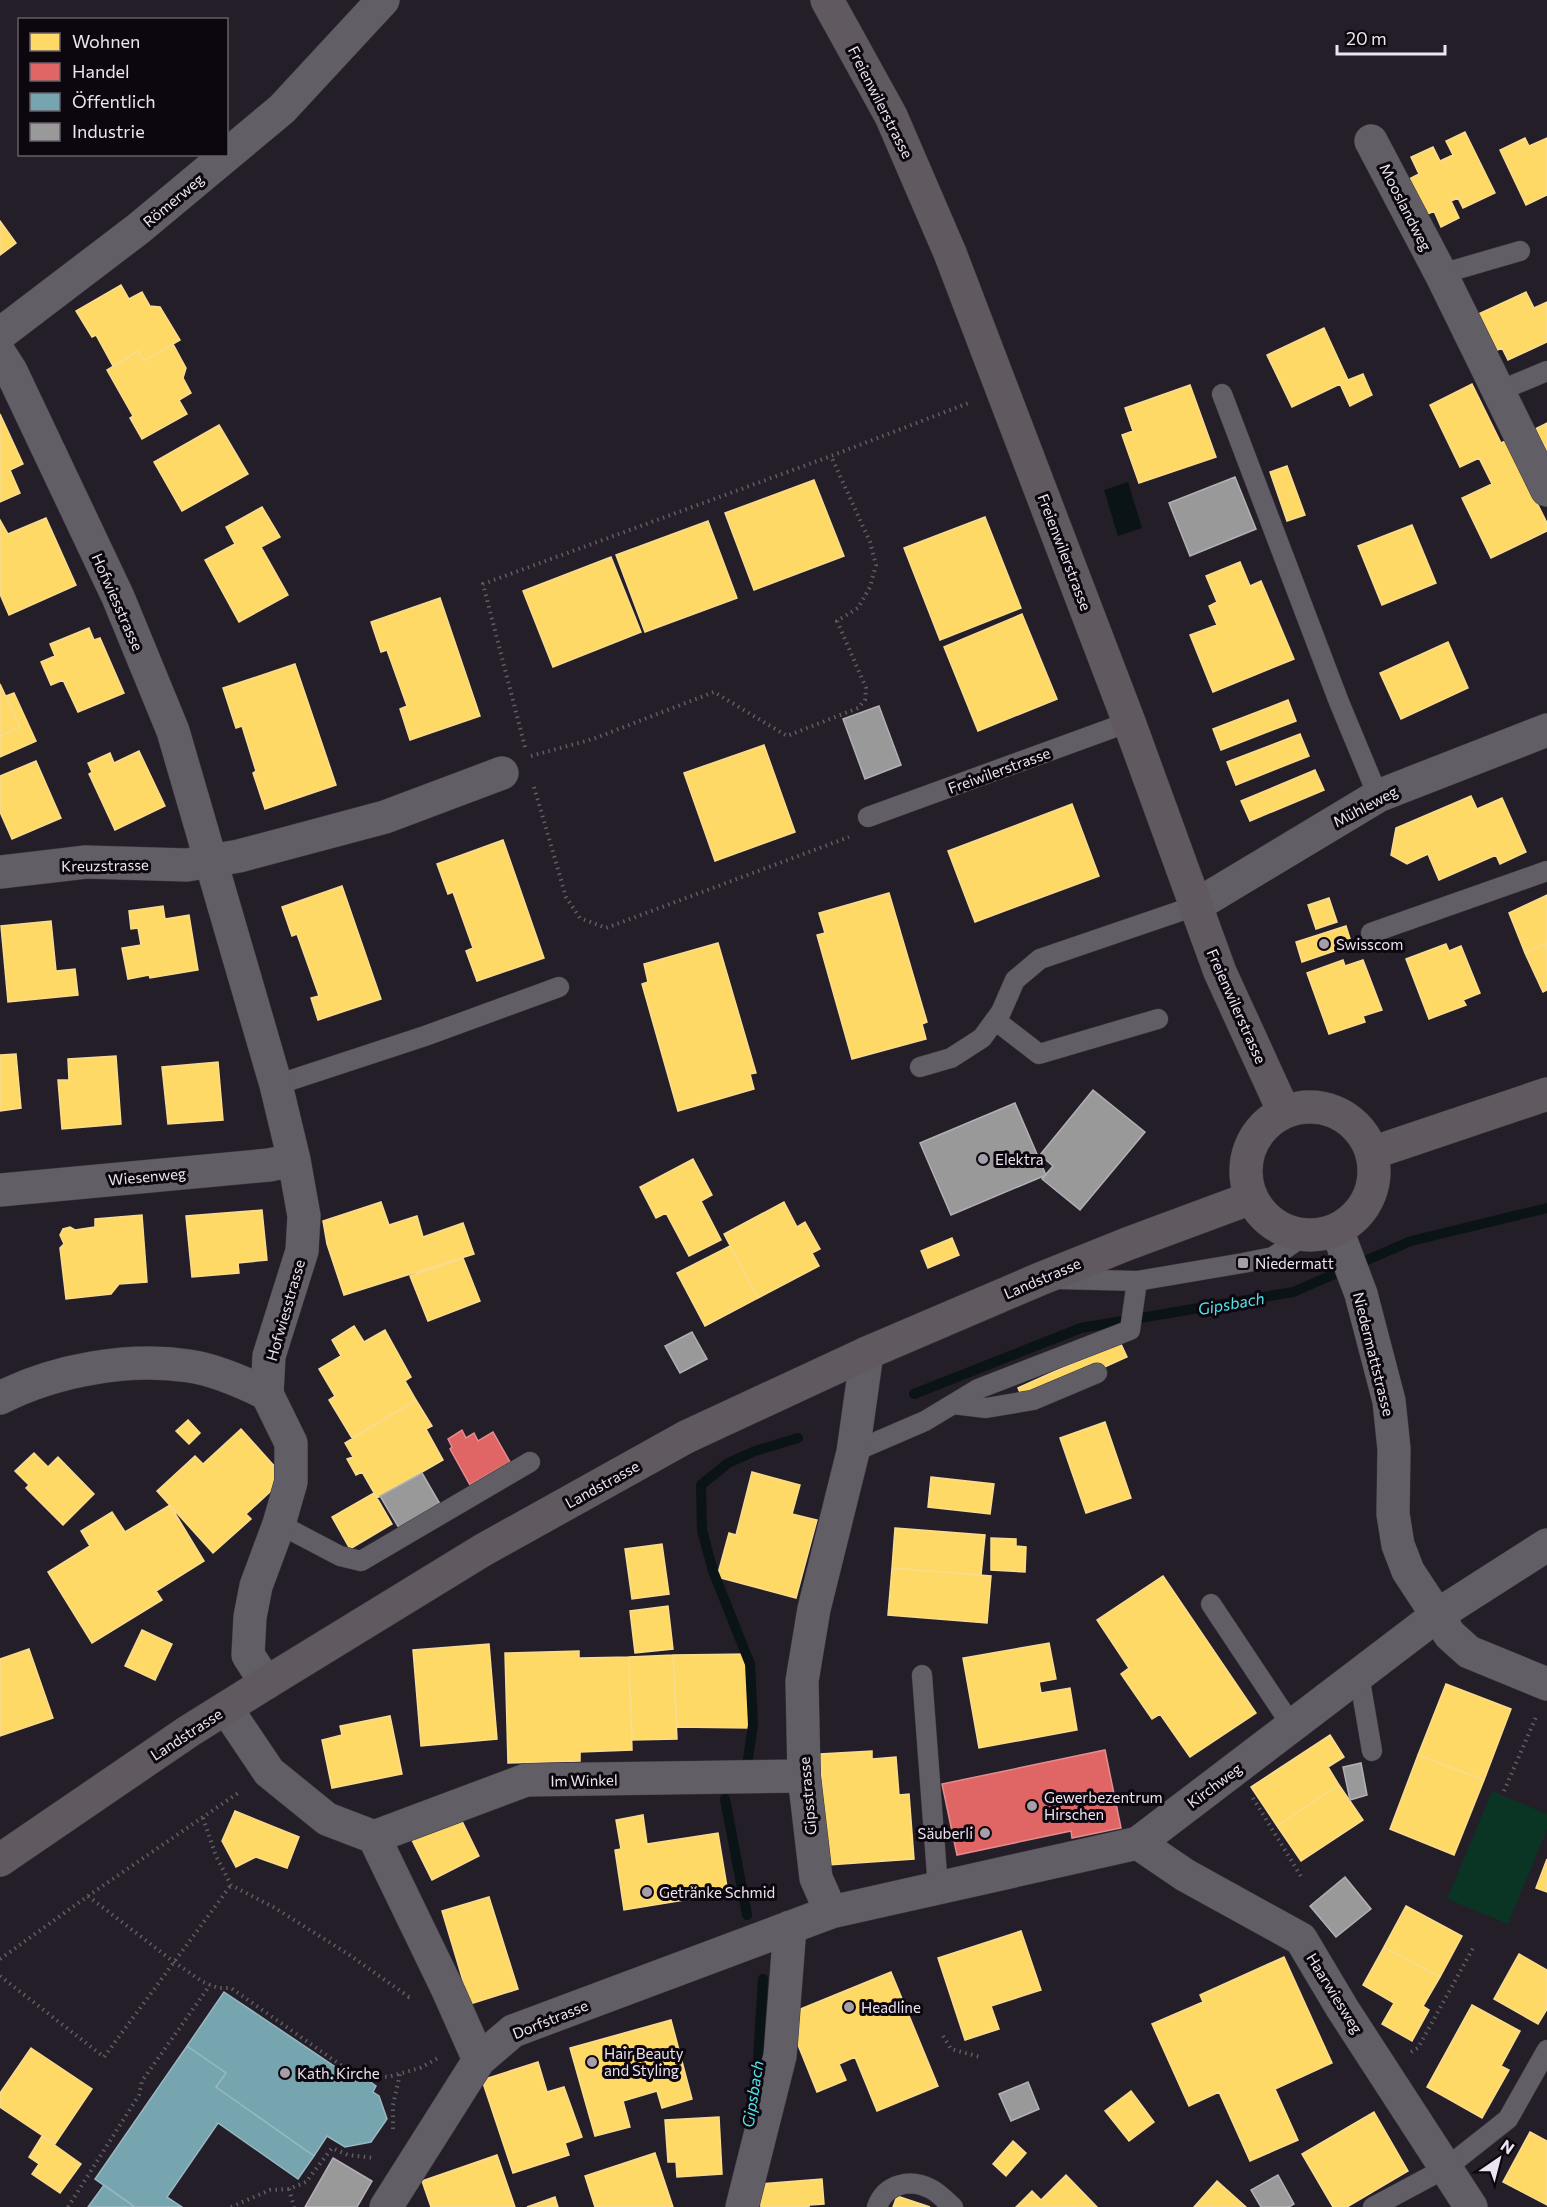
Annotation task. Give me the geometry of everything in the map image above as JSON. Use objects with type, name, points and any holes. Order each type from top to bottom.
[{"type":"main road","name":"Freienwilerstrasse","points":[[827,0],[891,116],[950,253],[1129,722],[1220,972],[1284,1112]]},
{"type":"main road","points":[[1372,1153],[1547,1094]]},
{"type":"main road","points":[[1305,1106],[1327,1108],[1347,1118],[1363,1133],[1372,1153],[1375,1171],[1372,1189],[1364,1206],[1352,1220],[1329,1238],[1288,1232],[1274,1224],[1251,1198],[1246,1178],[1247,1158],[1254,1139],[1267,1123],[1284,1112],[1305,1106]]},
{"type":"main road","name":"Landstrasse","points":[[0,1860],[266,1683],[483,1550],[686,1437],[867,1353],[1040,1279],[1251,1198]]},
{"type":"street","name":"Römerweg","points":[[228,154],[282,109],[383,0]]},
{"type":"street","name":"Mooslandweg","points":[[1371,141],[1441,274],[1547,490]]},
{"type":"street","name":"Römerweg","points":[[0,334],[138,229],[226,156]]},
{"type":"street","name":"Hofwiesstrasse","points":[[0,354],[11,371],[118,597],[173,731],[276,1085],[294,1160],[304,1216],[302,1251],[269,1356],[267,1394],[291,1443],[291,1482],[279,1524],[256,1586],[250,1617],[248,1655],[266,1683]]},
{"type":"street","name":"Mühleweg","points":[[1195,906],[1378,796],[1547,730]]},
{"type":"street","points":[[210,860],[239,856],[385,817],[522,768]]},
{"type":"street","name":"Kreuzstrasse","points":[[0,872],[86,862],[187,865],[210,860]]},
{"type":"street","name":"Wiesenweg","points":[[0,1190],[269,1165],[294,1160]]},
{"type":"street","name":"Niedermattstrasse","points":[[1329,1238],[1361,1294],[1389,1401],[1394,1449],[1393,1514],[1398,1545],[1408,1571],[1450,1635],[1469,1652],[1547,1684]]},
{"type":"street","name":"Gipsstrasse","points":[[831,1912],[816,1878],[804,1776],[802,1681],[814,1609],[853,1452],[867,1353]]},
{"type":"street","points":[[0,1398],[46,1378],[93,1368],[142,1364],[190,1366],[233,1378],[267,1394]]},
{"type":"street","name":"Kirchweg","points":[[831,1912],[1138,1843],[1436,1616],[1547,1545]]},
{"type":"street","points":[[226,1708],[269,1772],[327,1819],[374,1837],[475,2050]]},
{"type":"street","name":"Im Winkel","points":[[374,1837],[526,1780],[804,1776]]},
{"type":"street","name":"Haarwiesweg","points":[[1138,1843],[1185,1875],[1302,1940],[1472,2207]]},
{"type":"street","points":[[739,2206],[780,2056],[790,1927],[831,1912]]},
{"type":"street","name":"Dorfstrasse","points":[[386,2207],[475,2050],[513,2031],[790,1927]]},
{"type":"lane","points":[[1441,274],[1520,250]]},
{"type":"lane","points":[[1499,392],[1547,371]]},
{"type":"lane","points":[[1222,394],[1339,702],[1378,796]]},
{"type":"lane","name":"Freiwilerstrasse","points":[[868,817],[1129,722]]},
{"type":"lane","points":[[1371,933],[1547,871]]},
{"type":"lane","points":[[920,1066],[951,1058],[982,1038],[1001,1012],[1015,980],[1040,959],[1195,906]]},
{"type":"lane","points":[[276,1085],[559,987]]},
{"type":"lane","points":[[995,1020],[1039,1054],[1158,1018]]},
{"type":"lane","points":[[1040,1279],[1137,1290],[1274,1257],[1329,1238]]},
{"type":"lane","points":[[853,1452],[925,1421],[978,1389],[1130,1330],[1137,1290]]},
{"type":"lane","points":[[952,1404],[986,1408],[1033,1400],[1097,1373]]},
{"type":"lane","points":[[279,1524],[340,1556],[361,1561],[530,1462]]},
{"type":"lane","points":[[1211,1604],[1292,1726]]},
{"type":"lane","points":[[922,1675],[938,1888]]},
{"type":"lane","points":[[1359,1675],[1372,1751]]},
{"type":"lane","points":[[1373,2207],[1446,2168],[1508,2119],[1547,2050]]},
{"type":"lane","points":[[877,2207],[887,2190],[903,2183],[931,2189],[953,2207]]},
{"type":"path","points":[[868,817],[864,832],[606,928],[580,918],[566,897],[522,768],[483,584],[831,456],[1003,389]]},
{"type":"path","points":[[522,768],[714,692],[787,736],[858,708],[865,700],[866,688],[837,621],[858,608],[870,587],[876,565],[870,542],[831,456]]},
{"type":"path","points":[[1504,1791],[1533,1723]]},
{"type":"path","points":[[1235,1769],[1302,1878]]},
{"type":"path","points":[[0,1959],[269,1772]]},
{"type":"path","points":[[203,1818],[216,1856],[231,1885],[276,1908],[348,1954],[409,1997],[447,1988]]},
{"type":"path","points":[[0,1976],[104,2057],[231,1885]]},
{"type":"path","points":[[88,1896],[174,1962],[210,1985],[218,1988],[231,1988],[352,2073],[388,2077],[475,2050]]},
{"type":"path","points":[[1383,2070],[1418,2048],[1473,1948]]},
{"type":"path","points":[[68,2207],[139,2095],[142,2082],[210,1985]]},
{"type":"path","points":[[943,2036],[951,2049],[980,2057]]},
{"type":"path","points":[[393,2131],[393,2105],[400,2074]]},
{"type":"path","points":[[231,2207],[270,2190],[289,2189],[306,2182],[332,2148],[348,2155],[376,2158],[382,2149]]},
{"type":"path","points":[[289,2189],[294,2207]]},
{"type":"green space","points":[[1492,1791],[1547,1814],[1547,1830],[1508,1924],[1447,1899]]},
{"type":"shaded area","points":[[1128,482],[1142,528],[1118,536],[1104,490]]},
{"type":"building: Wohnen","points":[[1465,132],[1495,193],[1463,208],[1458,198],[1451,201],[1459,218],[1441,227],[1434,211],[1426,215],[1409,179],[1419,174],[1411,157],[1433,147],[1440,161],[1453,155],[1446,141]]},
{"type":"building: Wohnen","points":[[1525,138],[1529,146],[1547,138],[1547,195],[1526,205],[1500,150]]},
{"type":"building: Wohnen","points":[[0,221],[16,243],[0,255]]},
{"type":"building: Wohnen","points":[[121,285],[129,299],[142,292],[150,306],[160,307],[180,340],[144,361],[138,351],[113,366],[96,335],[92,337],[76,311]]},
{"type":"building: Wohnen","points":[[1526,292],[1534,308],[1547,302],[1547,342],[1508,360],[1502,348],[1493,352],[1476,315]]},
{"type":"building: Wohnen","points":[[1324,328],[1348,380],[1363,374],[1372,395],[1350,406],[1340,384],[1292,407],[1267,355]]},
{"type":"building: Wohnen","points":[[173,344],[186,368],[183,378],[191,393],[179,400],[187,414],[142,439],[130,418],[133,416],[107,370],[138,351],[144,361]]},
{"type":"building: Wohnen","points":[[1472,384],[1501,443],[1514,437],[1545,501],[1538,505],[1547,523],[1547,531],[1491,558],[1462,498],[1492,484],[1479,458],[1460,467],[1430,405]]},
{"type":"building: Wohnen","points":[[1190,385],[1216,457],[1139,483],[1122,435],[1133,431],[1125,408]]},
{"type":"building: Wohnen","points":[[0,414],[23,464],[10,470],[20,493],[0,502]]},
{"type":"building: Wohnen","points":[[1547,423],[1547,452],[1535,429]]},
{"type":"building: Wohnen","points":[[219,425],[248,474],[182,511],[154,462]]},
{"type":"building: Wohnen","points":[[1287,466],[1305,515],[1287,521],[1270,472]]},
{"type":"building: Wohnen","points":[[814,480],[844,556],[754,590],[725,513]]},
{"type":"building: Wohnen","points":[[262,507],[280,537],[261,547],[288,595],[239,622],[205,560],[235,544],[226,527]]},
{"type":"building: Wohnen","points":[[985,517],[1021,608],[940,640],[904,548]]},
{"type":"building: Wohnen","points":[[46,518],[76,585],[9,615],[0,594],[0,520],[8,534]]},
{"type":"building: Wohnen","points":[[708,521],[737,598],[645,632],[616,555]]},
{"type":"building: Wohnen","points":[[1412,525],[1436,583],[1382,605],[1358,546]]},
{"type":"building: Wohnen","points":[[611,557],[641,632],[553,667],[523,591]]},
{"type":"building: Wohnen","points":[[1240,562],[1250,586],[1261,581],[1294,659],[1213,692],[1190,635],[1217,625],[1209,606],[1217,602],[1206,576]]},
{"type":"building: Wohnen","points":[[440,598],[480,716],[410,740],[400,709],[407,706],[387,650],[381,652],[371,622]]},
{"type":"building: Wohnen","points":[[1022,614],[1057,699],[978,731],[944,647]]},
{"type":"building: Wohnen","points":[[89,628],[94,640],[100,638],[124,693],[78,712],[63,680],[51,685],[41,662],[55,656],[50,644]]},
{"type":"building: Wohnen","points":[[1448,642],[1468,688],[1401,719],[1380,673]]},
{"type":"building: Wohnen","points":[[295,664],[336,785],[265,809],[253,773],[256,771],[242,726],[236,728],[223,688]]},
{"type":"building: Wohnen","points":[[0,684],[20,727],[0,736]]},
{"type":"building: Wohnen","points":[[14,693],[36,741],[0,757],[0,736],[20,727],[6,696]]},
{"type":"building: Wohnen","points":[[1288,700],[1296,721],[1221,750],[1213,729]]},
{"type":"building: Wohnen","points":[[1300,734],[1309,756],[1236,785],[1227,762]]},
{"type":"building: Wohnen","points":[[764,745],[795,832],[715,861],[684,773]]},
{"type":"building: Wohnen","points":[[139,751],[165,806],[115,830],[89,774],[92,772],[88,763],[110,753],[114,763]]},
{"type":"building: Wohnen","points":[[36,761],[61,818],[12,839],[0,812],[0,776]]},
{"type":"building: Wohnen","points":[[1315,770],[1324,790],[1250,821],[1241,801]]},
{"type":"building: Wohnen","points":[[1471,796],[1477,809],[1502,798],[1526,852],[1500,864],[1496,855],[1439,880],[1428,854],[1407,864],[1391,855],[1396,828]]},
{"type":"building: Wohnen","points":[[1072,804],[1099,876],[975,922],[948,851]]},
{"type":"building: Wohnen","points":[[503,840],[544,958],[477,981],[466,951],[473,948],[453,892],[448,894],[437,864]]},
{"type":"building: Wohnen","points":[[342,886],[381,999],[318,1020],[311,998],[319,996],[297,934],[292,936],[282,907]]},
{"type":"building: Wohnen","points":[[889,893],[927,1022],[922,1024],[926,1039],[852,1059],[817,935],[825,933],[819,913]]},
{"type":"building: Wohnen","points":[[1547,895],[1547,943],[1525,953],[1509,913]]},
{"type":"building: Wohnen","points":[[1329,898],[1337,922],[1316,929],[1308,905]]},
{"type":"building: Wohnen","points":[[163,906],[165,919],[189,915],[198,970],[150,978],[149,975],[128,979],[122,948],[141,945],[138,928],[131,929],[129,911]]},
{"type":"building: Wohnen","points":[[51,921],[56,971],[75,969],[78,995],[8,1002],[1,926]]},
{"type":"building: Wohnen","name":"Swisscom","points":[[1346,926],[1352,945],[1302,962],[1296,942]]},
{"type":"building: Wohnen","points":[[718,943],[756,1073],[750,1074],[754,1089],[678,1111],[642,984],[648,982],[644,964]]},
{"type":"building: Wohnen","points":[[1547,943],[1547,990],[1543,992],[1525,953]]},
{"type":"building: Wohnen","points":[[1446,944],[1449,951],[1461,946],[1480,993],[1463,1000],[1466,1005],[1429,1019],[1406,959]]},
{"type":"building: Wohnen","points":[[1343,960],[1345,966],[1363,960],[1382,1010],[1363,1016],[1365,1022],[1329,1034],[1307,973]]},
{"type":"building: Wohnen","points":[[16,1054],[21,1108],[0,1111],[0,1055]]},
{"type":"building: Wohnen","points":[[116,1056],[121,1124],[62,1129],[58,1080],[69,1080],[68,1059]]},
{"type":"building: Wohnen","points":[[218,1062],[223,1120],[168,1124],[162,1067]]},
{"type":"building: Wohnen","points":[[693,1159],[712,1195],[701,1201],[721,1240],[689,1256],[666,1213],[656,1218],[640,1187]]},
{"type":"building: Wohnen","points":[[381,1202],[389,1225],[417,1216],[423,1237],[463,1223],[474,1254],[344,1295],[327,1244],[323,1221]]},
{"type":"building: Wohnen","points":[[784,1202],[797,1227],[805,1222],[820,1249],[812,1253],[819,1266],[758,1298],[724,1234]]},
{"type":"building: Wohnen","points":[[262,1210],[267,1260],[238,1263],[239,1273],[192,1277],[186,1216]]},
{"type":"building: Wohnen","points":[[142,1215],[147,1282],[119,1284],[111,1294],[66,1299],[60,1248],[64,1244],[60,1235],[63,1229],[95,1227],[95,1219]]},
{"type":"building: Wohnen","points":[[952,1238],[959,1255],[928,1268],[921,1251]]},
{"type":"building: Wohnen","points":[[730,1246],[758,1298],[705,1326],[677,1273]]},
{"type":"building: Wohnen","points":[[463,1258],[480,1301],[428,1321],[410,1276]]},
{"type":"building: Wohnen","points":[[354,1326],[364,1342],[385,1330],[411,1377],[405,1381],[416,1400],[352,1438],[329,1400],[335,1396],[319,1369],[341,1356],[332,1340]]},
{"type":"building: Wohnen","points":[[1120,1342],[1127,1357],[1098,1370],[1095,1364],[1022,1397],[1018,1388]]},
{"type":"building: Wohnen","points":[[416,1400],[432,1426],[426,1429],[443,1460],[377,1498],[362,1472],[356,1475],[347,1459],[353,1457],[345,1443]]},
{"type":"building: Wohnen","points":[[188,1420],[200,1433],[189,1444],[176,1431]]},
{"type":"building: Wohnen","points":[[1105,1422],[1131,1498],[1086,1513],[1060,1438]]},
{"type":"building: Wohnen","points":[[241,1429],[285,1478],[246,1514],[251,1519],[213,1553],[157,1491],[195,1456],[203,1464]]},
{"type":"building: Wohnen","points":[[34,1453],[48,1467],[58,1457],[94,1494],[63,1525],[26,1488],[29,1485],[15,1471]]},
{"type":"building: Wohnen","points":[[752,1472],[800,1485],[792,1514],[817,1520],[796,1598],[717,1577],[729,1533],[736,1535]]},
{"type":"building: Wohnen","points":[[931,1477],[994,1484],[990,1514],[928,1507]]},
{"type":"building: Wohnen","points":[[374,1493],[392,1524],[350,1549],[332,1517]]},
{"type":"building: Wohnen","points":[[170,1505],[204,1561],[156,1591],[162,1600],[92,1643],[48,1572],[90,1546],[81,1531],[112,1512],[125,1532]]},
{"type":"building: Wohnen","points":[[895,1528],[985,1535],[981,1575],[892,1568]]},
{"type":"building: Wohnen","points":[[991,1538],[1016,1539],[1016,1546],[1026,1547],[1025,1572],[991,1570]]},
{"type":"building: Wohnen","points":[[662,1544],[669,1594],[632,1599],[625,1549]]},
{"type":"building: Wohnen","points":[[892,1568],[991,1576],[987,1623],[888,1615]]},
{"type":"building: Wohnen","points":[[1163,1576],[1256,1713],[1190,1757],[1160,1714],[1152,1719],[1121,1674],[1129,1668],[1097,1620]]},
{"type":"building: Wohnen","points":[[668,1606],[673,1649],[635,1653],[630,1611]]},
{"type":"building: Wohnen","points":[[142,1630],[172,1644],[155,1680],[125,1666]]},
{"type":"building: Wohnen","points":[[1049,1643],[1056,1679],[1039,1682],[1041,1693],[1070,1688],[1077,1730],[979,1748],[963,1658]]},
{"type":"building: Wohnen","points":[[489,1644],[497,1739],[421,1746],[413,1650]]},
{"type":"building: Wohnen","points":[[29,1649],[53,1718],[0,1736],[0,1659]]},
{"type":"building: Wohnen","points":[[579,1651],[579,1658],[629,1657],[632,1750],[580,1752],[580,1761],[508,1763],[505,1653]]},
{"type":"building: Wohnen","points":[[749,1654],[750,1728],[677,1727],[673,1655]]},
{"type":"building: Wohnen","points":[[673,1655],[677,1739],[632,1740],[629,1657]]},
{"type":"building: Wohnen","points":[[1446,1684],[1511,1709],[1484,1780],[1418,1755]]},
{"type":"building: Wohnen","points":[[390,1716],[402,1774],[332,1788],[322,1740],[342,1735],[340,1726]]},
{"type":"building: Wohnen","points":[[1330,1735],[1344,1757],[1328,1767],[1339,1785],[1277,1826],[1251,1787]]},
{"type":"building: Wohnen","points":[[872,1751],[872,1759],[896,1757],[899,1795],[909,1794],[914,1859],[828,1865],[820,1754]]},
{"type":"building: Wohnen","points":[[1418,1755],[1484,1780],[1454,1855],[1390,1829]]},
{"type":"building: Wohnen","points":[[1339,1785],[1363,1820],[1301,1861],[1277,1826]]},
{"type":"building: Wohnen","points":[[235,1811],[299,1837],[287,1868],[256,1857],[236,1867],[222,1841]]},
{"type":"building: Wohnen","points":[[459,1815],[479,1856],[432,1880],[411,1838]]},
{"type":"building: Wohnen","points":[[643,1815],[647,1844],[718,1833],[728,1893],[624,1910],[615,1850],[621,1849],[616,1820]]},
{"type":"building: Wohnen","points":[[1547,1859],[1547,1892],[1536,1888]]},
{"type":"building: Wohnen","points":[[489,1897],[518,1989],[470,2004],[442,1911]]},
{"type":"building: Wohnen","points":[[1406,1906],[1462,1936],[1440,1977],[1384,1947]]},
{"type":"building: Wohnen","points":[[1021,1931],[1041,1990],[991,2006],[999,2029],[965,2040],[938,1958]]},
{"type":"building: Wohnen","points":[[1384,1947],[1440,1977],[1423,2006],[1429,2010],[1412,2041],[1382,2024],[1394,2003],[1363,1985]]},
{"type":"building: Wohnen","points":[[1519,1954],[1547,1970],[1547,2009],[1538,2024],[1494,1999]]},
{"type":"building: Wohnen","points":[[1284,1957],[1332,2063],[1275,2089],[1298,2140],[1250,2161],[1219,2092],[1189,2106],[1152,2024],[1203,2002],[1200,1995]]},
{"type":"building: Wohnen","points":[[891,1972],[938,2086],[877,2111],[855,2057],[839,2064],[846,2080],[817,2092],[786,2015]]},
{"type":"building: Wohnen","points":[[1472,2005],[1520,2031],[1501,2066],[1509,2070],[1482,2118],[1427,2087]]},
{"type":"building: Wohnen","points":[[671,2020],[692,2099],[662,2108],[657,2091],[623,2101],[630,2127],[595,2136],[570,2048]]},
{"type":"building: Wohnen","points":[[31,2048],[92,2089],[55,2144],[0,2107],[0,2093]]},
{"type":"building: Wohnen","points":[[538,2062],[547,2092],[564,2087],[582,2137],[565,2143],[569,2155],[513,2173],[482,2080]]},
{"type":"building: Wohnen","points":[[1131,2091],[1154,2122],[1129,2141],[1105,2111]]},
{"type":"building: Wohnen","points":[[1374,2112],[1408,2171],[1347,2207],[1333,2207],[1302,2154]]},
{"type":"building: Wohnen","points":[[719,2117],[722,2174],[677,2177],[676,2162],[668,2162],[665,2120]]},
{"type":"building: Wohnen","points":[[1530,2132],[1547,2141],[1547,2205],[1503,2182]]},
{"type":"building: Wohnen","points":[[42,2136],[81,2164],[60,2193],[32,2174],[39,2164],[29,2157]]},
{"type":"building: Wohnen","points":[[1013,2141],[1026,2153],[1006,2176],[993,2164]]},
{"type":"building: Wohnen","points":[[655,2153],[673,2207],[595,2207],[585,2176]]},
{"type":"building: Wohnen","points":[[497,2155],[515,2207],[431,2207],[422,2181]]},
{"type":"building: Wohnen","points":[[1066,2175],[1097,2207],[1016,2207],[1032,2191],[1041,2200]]},
{"type":"building: Wohnen","points":[[822,2179],[824,2204],[809,2205],[809,2207],[761,2207],[759,2184]]},
{"type":"building: Wohnen","points":[[1217,2181],[1246,2207],[1194,2207]]},
{"type":"building: Wohnen","points":[[897,2196],[930,2207],[893,2207]]},
{"type":"building: Wohnen","points":[[555,2197],[558,2207],[527,2207]]},
{"type":"building: Handel","points":[[462,1430],[466,1438],[474,1433],[478,1441],[493,1432],[510,1462],[470,1485],[450,1449],[452,1447],[448,1439]]},
{"type":"building: Handel","name":"Gewerbezentrum Hirschen","points":[[1105,1750],[1121,1828],[1072,1838],[1071,1831],[957,1855],[942,1784]]},
{"type":"building: Öffentlich","name":"Kath. Kirche","points":[[224,1992],[355,2080],[359,2074],[376,2086],[373,2092],[379,2096],[387,2119],[371,2142],[345,2147],[327,2136],[314,2156],[216,2087],[226,2073],[187,2046]]},
{"type":"building: Öffentlich","points":[[187,2046],[226,2073],[216,2087],[314,2156],[298,2179],[218,2123],[167,2197],[182,2207],[135,2207],[95,2179]]},
{"type":"building: Öffentlich","points":[[104,2185],[135,2207],[88,2207]]},
{"type":"building: Industrie","points":[[1235,477],[1256,529],[1190,556],[1169,503]]},
{"type":"building: Industrie","points":[[879,706],[901,765],[865,779],[843,719]]},
{"type":"building: Industrie","points":[[1093,1090],[1145,1132],[1080,1210],[1042,1179],[1053,1166],[1040,1155]]},
{"type":"building: Industrie","name":"Elektra","points":[[1015,1103],[1046,1175],[951,1215],[920,1143]]},
{"type":"building: Industrie","points":[[692,1332],[707,1359],[680,1373],[665,1346]]},
{"type":"building: Industrie","points":[[422,1473],[440,1504],[399,1528],[380,1496]]},
{"type":"building: Industrie","points":[[1361,1763],[1367,1795],[1350,1800],[1343,1767]]},
{"type":"building: Industrie","points":[[1345,1877],[1371,1909],[1336,1937],[1310,1906]]},
{"type":"building: Industrie","points":[[1028,2082],[1039,2109],[1011,2121],[999,2094]]},
{"type":"building: Industrie","points":[[333,2158],[372,2181],[357,2207],[305,2207]]},
{"type":"building: Industrie","points":[[1278,2175],[1294,2204],[1289,2207],[1261,2207],[1251,2190]]},
{"type":"waterway","name":"Gipsbach","points":[[914,1394],[1081,1328],[1293,1292],[1411,1241],[1547,1208]]},
{"type":"waterway","points":[[748,1759],[753,1725],[750,1664],[713,1571],[702,1530],[701,1485],[728,1463],[755,1451],[798,1438]]},
{"type":"waterway","points":[[725,1799],[747,1915]]},
{"type":"waterway","name":"Gipsbach","points":[[756,2090],[763,1979]]},
{"type":"place","name":"Swisscom","points":[[1324,944]]},
{"type":"place","name":"Elektra","points":[[983,1159]]},
{"type":"place","name":"Niedermatt","points":[[1243,1263]]},
{"type":"place","name":"Gewerbezentrum Hirschen","points":[[1032,1806]]},
{"type":"place","name":"Säuberli","points":[[985,1833]]},
{"type":"place","name":"Getränke Schmid","points":[[647,1892]]},
{"type":"place","name":"Headline","points":[[849,2007]]},
{"type":"place","name":"Hair Beauty and Styling","points":[[592,2062]]},
{"type":"place","name":"Kath. Kirche","points":[[285,2073]]}]
